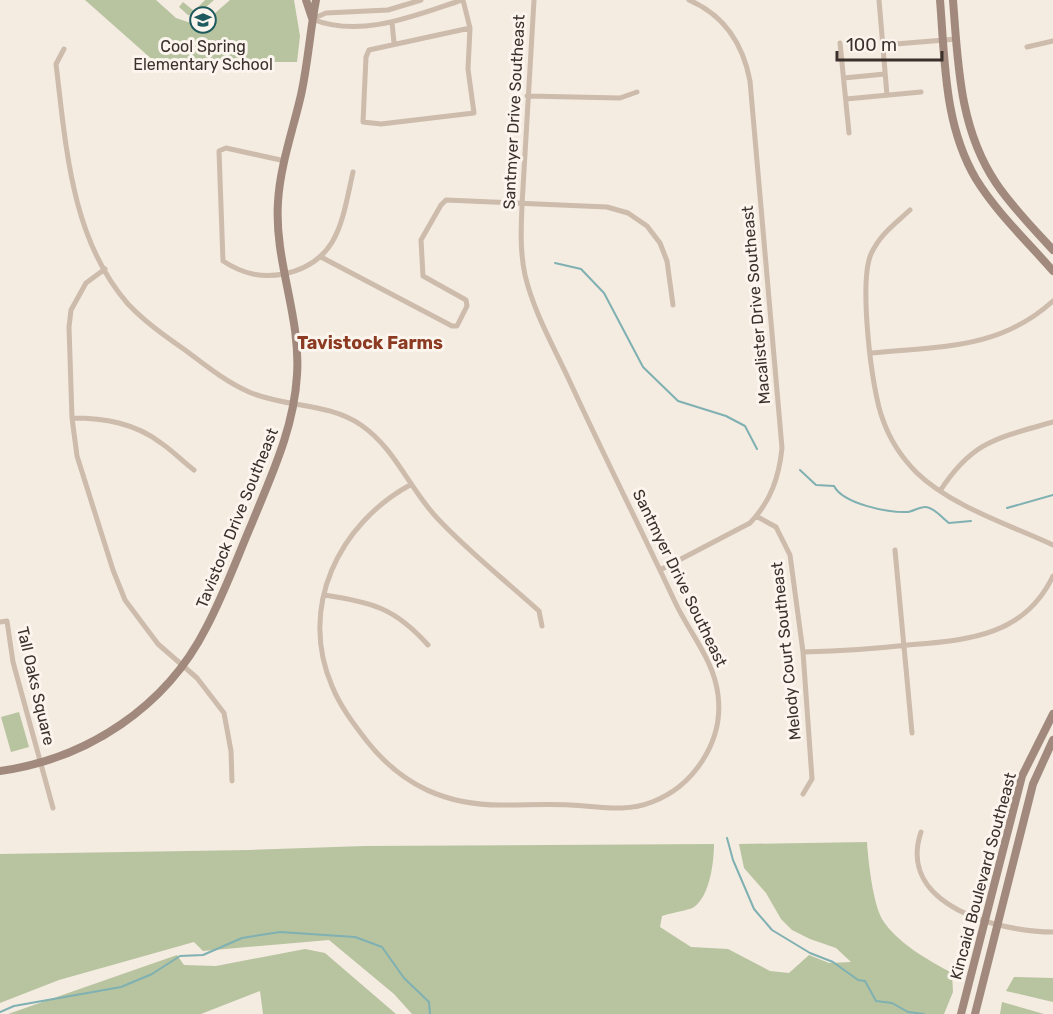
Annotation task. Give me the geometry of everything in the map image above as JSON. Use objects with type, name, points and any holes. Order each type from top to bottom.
[{"type":"street","name":"Tavistock Drive Southeast","points":[[306,0],[312,19]]},
{"type":"street","name":"Tavistock Drive Southeast","points":[[0,771],[40,763],[92,743],[130,719],[182,666],[206,629],[282,451],[294,404],[298,357],[277,221],[285,161],[308,63],[316,0]]},
{"type":"street","points":[[312,19],[326,13],[388,10],[421,0]]},
{"type":"street","points":[[312,19],[326,25],[371,25],[392,22],[463,0],[470,28],[468,69],[474,113],[381,123],[363,122],[366,54],[372,49],[394,43],[470,28]]},
{"type":"street","name":"Santmyer Drive Southeast","points":[[410,484],[390,495],[349,536],[332,567],[324,595],[321,638],[331,685],[341,705],[374,751],[407,780],[442,798],[470,804],[625,808],[662,798],[694,774],[711,745],[718,712],[718,697],[711,668],[660,570],[534,302],[522,256],[527,96],[534,0]]},
{"type":"street","name":"Macalister Drive Southeast","points":[[660,570],[735,533],[756,516],[773,490],[782,448],[750,81],[743,53],[730,31],[714,15],[689,0]]},
{"type":"street","points":[[879,0],[887,95]]},
{"type":"street","points":[[940,0],[951,111],[968,162],[992,202],[1053,271]]},
{"type":"street","points":[[953,0],[966,118],[982,160],[1005,197],[1053,250]]},
{"type":"street","points":[[392,22],[394,43]]},
{"type":"street","points":[[883,45],[957,39]]},
{"type":"street","points":[[1027,47],[1053,41]]},
{"type":"street","points":[[840,43],[849,133]]},
{"type":"street","points":[[64,50],[56,64],[76,202],[105,269],[128,304],[144,320],[222,377],[258,396],[333,410],[368,429],[382,441],[410,484],[438,519],[539,611],[542,626]]},
{"type":"street","points":[[844,78],[885,74]]},
{"type":"street","points":[[527,96],[620,98],[637,92]]},
{"type":"street","points":[[846,99],[921,92]]},
{"type":"street","points":[[285,161],[226,148],[219,151],[223,261],[257,276],[284,273],[312,266],[321,257],[334,241],[353,172]]},
{"type":"street","points":[[321,257],[452,326],[457,326],[467,306],[466,300],[423,276],[421,240],[446,200],[606,207],[638,219],[654,235],[665,253],[673,305]]},
{"type":"street","points":[[910,210],[878,240],[868,265],[866,285],[877,402],[888,433],[906,461],[940,491],[1053,545]]},
{"type":"street","points":[[105,269],[86,283],[71,310],[69,327],[72,418],[77,456],[112,570],[125,600],[158,644],[210,693],[224,713],[231,751],[232,780]]},
{"type":"street","points":[[872,353],[967,344],[996,337],[1024,324],[1053,301]]},
{"type":"street","points":[[72,418],[101,418],[134,427],[162,443],[194,470]]},
{"type":"street","points":[[940,491],[961,461],[983,445],[1053,422]]},
{"type":"street","name":"Melody Court Southeast","points":[[756,516],[776,527],[790,555],[803,652],[812,779],[803,794]]},
{"type":"street","points":[[895,550],[912,733]]},
{"type":"street","points":[[803,652],[904,646],[977,638],[1003,628],[1035,604],[1053,576]]},
{"type":"street","points":[[324,595],[369,602],[381,607],[406,623],[428,645]]},
{"type":"street","name":"Tall Oaks Square","points":[[0,622],[7,621],[12,662],[40,763]]},
{"type":"street","name":"Kincaid Boulevard Southeast","points":[[961,1014],[1022,776],[1053,714]]},
{"type":"street","name":"Kincaid Boulevard Southeast","points":[[975,1014],[1033,784],[1053,740]]},
{"type":"street","points":[[40,763],[53,808]]},
{"type":"street","points":[[921,832],[917,844],[919,861],[932,889],[959,912],[985,922],[1025,932],[1053,932]]},
{"type":"green space","name":"Cool Spring Elementary School","points":[[85,0],[156,0],[176,18],[197,25],[207,20],[230,0],[294,0],[300,36],[297,62],[155,62]]},
{"type":"green space","points":[[205,0],[214,0],[196,16],[188,15],[179,7],[183,2],[194,11]]},
{"type":"green space","points":[[19,712],[29,747],[11,752],[1,717]]},
{"type":"green space","points":[[867,842],[874,893],[882,919],[904,943],[923,957],[952,973],[953,992],[944,1014],[412,1014],[394,994],[329,940],[203,951],[194,942],[59,980],[0,1003],[0,854],[364,846],[714,844],[710,878],[704,895],[692,908],[662,916],[660,927],[691,947],[728,949],[770,971],[789,973],[809,955],[829,963],[851,962],[836,948],[792,930],[781,919],[766,893],[744,868],[739,844]]},
{"type":"green space","points":[[305,949],[325,953],[396,1014],[263,1014],[260,991],[201,1014],[8,1014],[177,955],[184,965],[216,966]]},
{"type":"green space","points":[[1014,977],[1053,978],[1053,1002],[1006,991]]},
{"type":"green space","points":[[1002,1002],[1044,1014],[1000,1014]]},
{"type":"waterway","points":[[555,263],[581,269],[604,293],[643,367],[678,401],[726,416],[745,426],[757,449]]},
{"type":"waterway","points":[[800,470],[816,485],[834,486],[847,498],[867,506],[900,512],[926,507],[935,511],[949,523],[971,521]]},
{"type":"waterway","points":[[1007,508],[1053,495]]},
{"type":"waterway","points":[[727,838],[733,860],[754,909],[772,930],[810,953],[833,962],[858,980],[865,981],[876,1001],[892,1003],[908,1012],[924,1014]]},
{"type":"waterway","points":[[0,1012],[14,1006],[121,987],[152,974],[180,956],[203,955],[242,938],[280,932],[355,937],[382,947],[404,978],[429,1002],[430,1014]]},
{"type":"place","name":"Cool Spring Elementary School","points":[[203,20]]},
{"type":"district","name":"Tavistock Farms","points":[[370,343]]}]
